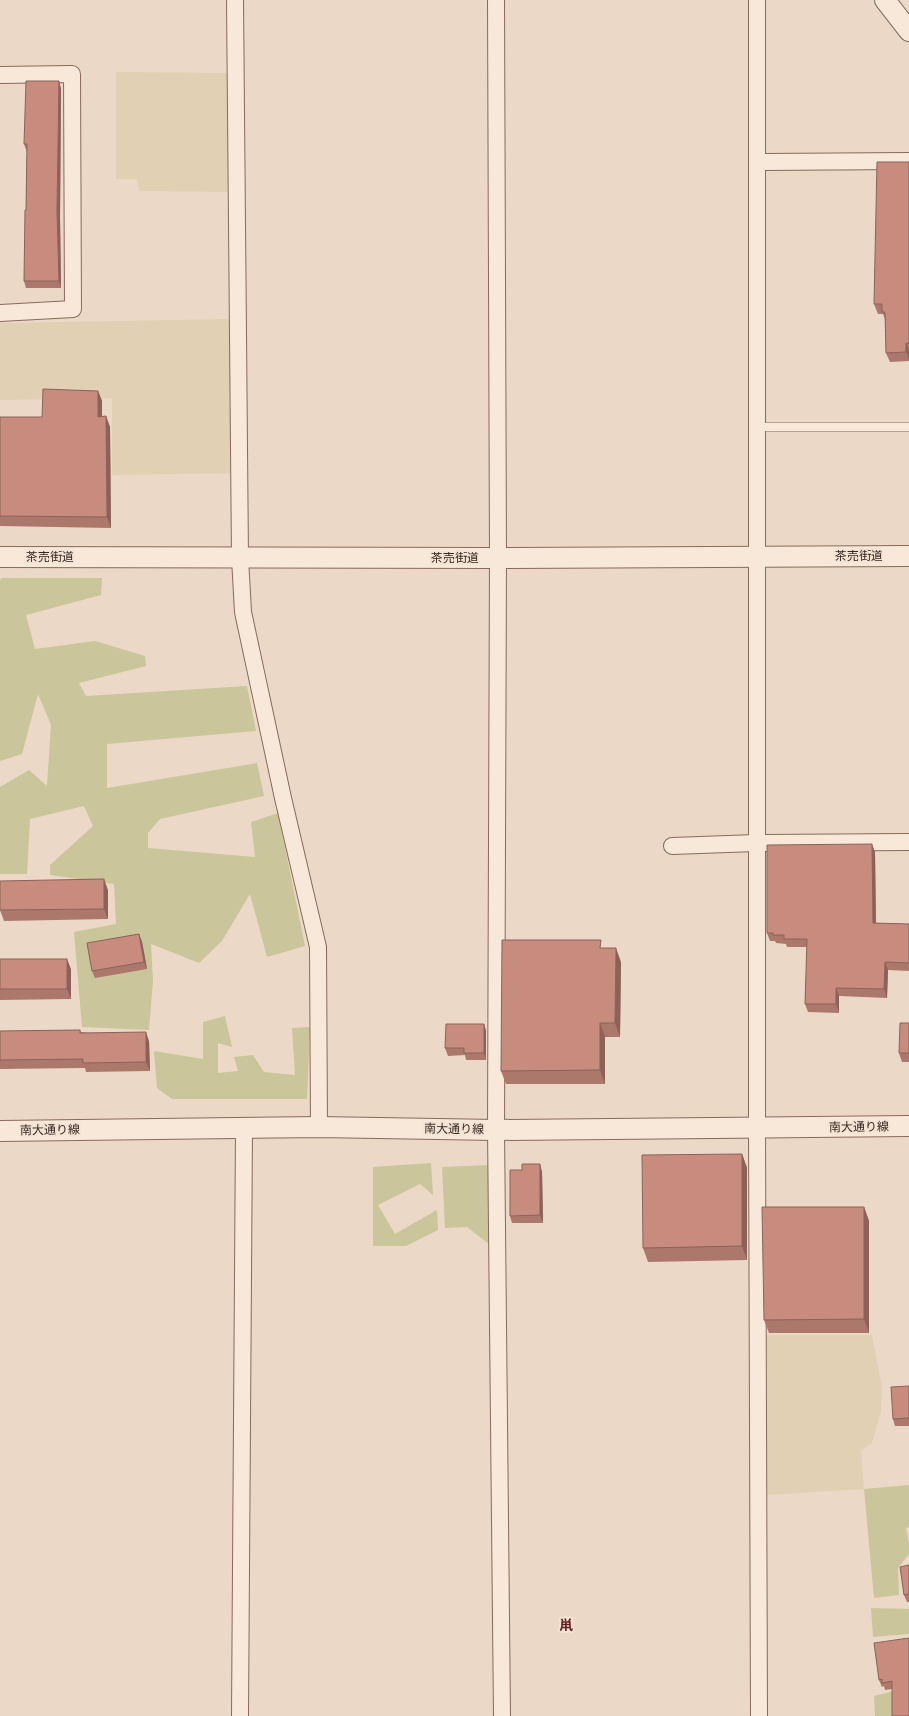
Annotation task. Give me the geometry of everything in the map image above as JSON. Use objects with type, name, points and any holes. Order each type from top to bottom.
[{"type":"street","points":[[235,0],[240,558],[243,612],[283,798],[318,947],[319,1127]]},
{"type":"street","points":[[496,0],[498,558],[496,1130],[502,1716]]},
{"type":"street","points":[[757,0],[758,557],[756,843],[759,1716]]},
{"type":"street","points":[[892,4],[909,31]]},
{"type":"street","points":[[0,75],[72,74],[73,280],[73,310],[0,312]]},
{"type":"street","points":[[757,162],[909,160]]},
{"type":"street","name":"茶売街道","points":[[0,557],[498,558],[909,556]]},
{"type":"street","points":[[672,846],[756,843],[909,842]]},
{"type":"street","name":"南大通り線","points":[[0,1131],[319,1127],[496,1130],[909,1126]]},
{"type":"street","points":[[240,1716],[244,1128]]},
{"type":"lane","points":[[757,426],[909,427]]},
{"type":"shaded area","points":[[116,72],[231,73],[232,192],[139,191],[137,179],[116,179]]},
{"type":"shaded area","points":[[233,319],[235,473],[112,475],[112,398],[0,400],[0,323]]},
{"type":"shaded area","points":[[2,578],[102,578],[101,595],[26,615],[35,649],[95,641],[145,656],[146,666],[79,683],[86,696],[247,686],[256,731],[107,744],[107,788],[257,763],[264,796],[160,819],[148,833],[148,848],[255,857],[251,822],[278,813],[305,946],[267,957],[250,894],[222,941],[199,963],[151,944],[153,981],[149,1030],[82,1027],[74,932],[116,924],[114,884],[50,875],[50,865],[93,826],[84,806],[30,819],[27,874],[0,874],[0,787],[29,770],[47,786],[51,725],[38,694],[22,754],[0,761],[0,580]]},
{"type":"shaded area","points":[[225,1016],[232,1047],[218,1043],[218,1073],[238,1071],[234,1057],[253,1055],[264,1072],[295,1075],[292,1028],[310,1027],[307,1099],[172,1099],[157,1088],[154,1051],[203,1059],[203,1022]]},
{"type":"shaded area","points":[[431,1163],[433,1195],[420,1184],[378,1205],[395,1234],[437,1210],[438,1230],[406,1246],[373,1246],[373,1167]]},
{"type":"shaded area","points":[[490,1165],[489,1244],[467,1227],[445,1228],[442,1167]]},
{"type":"shaded area","points":[[764,1335],[872,1335],[882,1388],[881,1411],[872,1443],[861,1451],[864,1489],[766,1495]]},
{"type":"shaded area","points":[[909,1485],[909,1527],[906,1528],[909,1554],[898,1568],[899,1595],[874,1598],[864,1489]]},
{"type":"shaded area","points":[[871,1608],[909,1609],[909,1634],[873,1637]]},
{"type":"shaded area","points":[[909,1687],[909,1716],[875,1716],[874,1696]]},
{"type":"building","points":[[26,81],[59,81],[57,210],[59,281],[24,281],[27,144],[24,144]]},
{"type":"building","points":[[877,162],[909,162],[909,343],[906,343],[906,352],[886,353],[885,312],[882,312],[882,304],[874,304]]},
{"type":"building","points":[[43,389],[98,391],[98,417],[106,416],[107,517],[0,516],[0,417],[42,417]]},
{"type":"building","points":[[872,844],[873,923],[909,924],[909,963],[885,962],[884,989],[836,988],[836,1004],[805,1004],[807,939],[784,939],[784,935],[767,933],[767,845]]},
{"type":"building","points":[[104,879],[104,909],[0,910],[0,881]]},
{"type":"building","points":[[139,934],[144,962],[92,971],[87,943]]},
{"type":"building","points":[[502,940],[601,940],[600,948],[616,948],[615,1023],[600,1023],[600,1070],[501,1071]]},
{"type":"building","points":[[0,959],[67,959],[67,989],[0,989]]},
{"type":"building","points":[[900,1023],[909,1023],[909,1053],[899,1053]]},
{"type":"building","points":[[446,1024],[484,1024],[484,1053],[464,1053],[464,1048],[445,1048]]},
{"type":"building","points":[[80,1030],[80,1033],[146,1032],[146,1062],[83,1063],[83,1059],[0,1060],[0,1031]]},
{"type":"building","points":[[742,1154],[742,1246],[643,1248],[642,1155]]},
{"type":"building","points":[[522,1164],[540,1164],[540,1215],[510,1216],[510,1170],[522,1170]]},
{"type":"building","points":[[762,1207],[864,1207],[864,1319],[764,1320]]},
{"type":"building","points":[[909,1386],[909,1418],[893,1419],[891,1387]]},
{"type":"building","points":[[909,1565],[909,1594],[904,1595],[900,1567]]},
{"type":"building","points":[[909,1638],[909,1716],[892,1716],[892,1681],[882,1683],[882,1679],[879,1680],[874,1643]]},
{"type":"district","name":"鼡","points":[[566,1625]]}]
